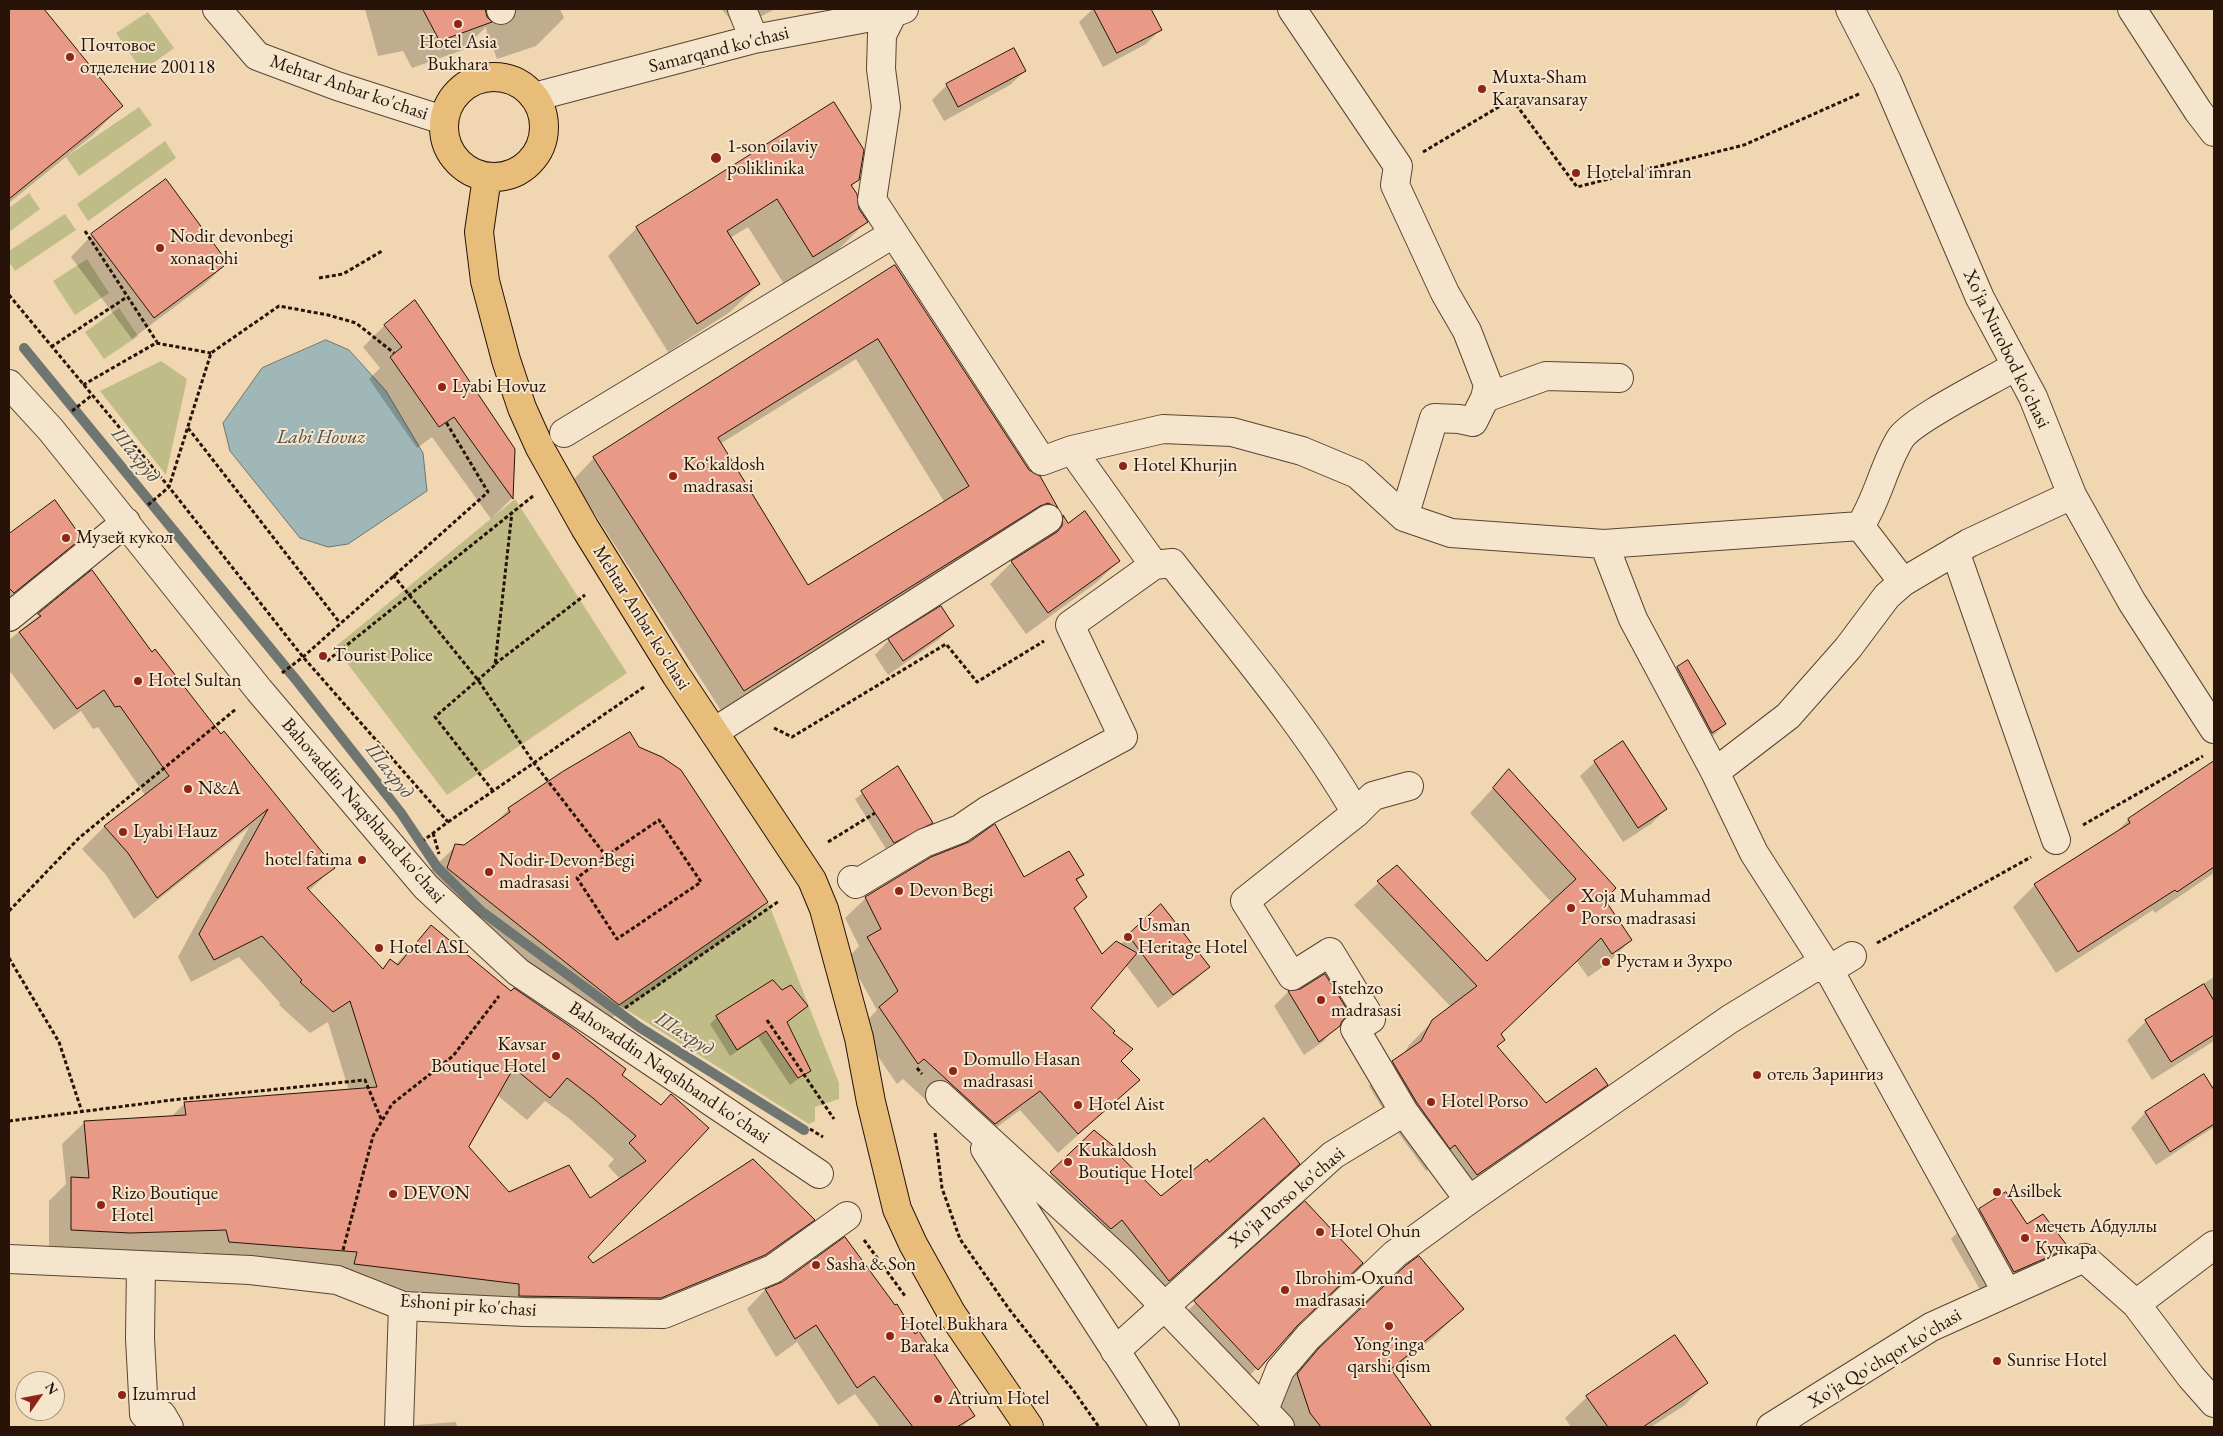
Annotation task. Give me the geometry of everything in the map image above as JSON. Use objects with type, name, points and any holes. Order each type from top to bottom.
[{"type":"main road","points":[[501,77],[520,83],[534,97],[543,115],[544,134],[538,153],[524,168],[507,176],[487,178],[468,171],[453,157],[445,140],[444,120],[450,101],[464,86],[481,78],[501,77]]},
{"type":"main road","name":"Mehtar Anbar ko'chasi","points":[[487,178],[479,232],[485,281],[506,360],[522,408],[540,448],[585,528],[676,675],[812,880],[824,909],[859,1038],[870,1102],[897,1209],[912,1244],[952,1314],[1028,1427]]},
{"type":"street","name":"Mehtar Anbar ko'chasi","points":[[217,9],[257,56],[338,86],[444,120]]},
{"type":"street","points":[[742,9],[754,39]]},
{"type":"street","points":[[1292,9],[1398,166],[1395,186],[1445,292],[1467,331],[1488,385],[1485,398],[1474,422],[1434,418],[1404,518]]},
{"type":"street","points":[[2132,9],[2198,111],[2214,132]]},
{"type":"street","points":[[897,10],[882,36],[881,69],[886,107],[872,200],[1042,461],[1072,450],[1163,429],[1232,432],[1302,450],[1357,474],[1404,518],[1451,533],[1604,544],[1860,526]]},
{"type":"street","name":"Samarqand ko'chasi","points":[[534,97],[754,39],[897,10]]},
{"type":"street","name":"Xo'ja Nurobod ko'chasi","points":[[1855,11],[1980,298],[2033,397],[2072,495],[2132,602],[2214,729]]},
{"type":"street","points":[[564,433],[893,234]]},
{"type":"street","points":[[1860,526],[1871,509],[1890,457],[1901,437],[1919,422],[2016,366]]},
{"type":"street","points":[[1485,398],[1546,376],[1619,378]]},
{"type":"street","name":"Bahovaddin Naqshband ko'chasi","points":[[9,384],[51,430],[135,515],[259,690],[426,887],[518,972],[819,1174]]},
{"type":"street","points":[[1072,450],[1154,565]]},
{"type":"street","points":[[1715,772],[1788,716],[1848,648],[1887,596],[1903,582],[1955,551],[2072,495]]},
{"type":"street","points":[[9,617],[135,515]]},
{"type":"street","points":[[714,732],[1048,519]]},
{"type":"street","points":[[1860,526],[1903,582]]},
{"type":"street","points":[[1604,544],[1633,619],[1715,772],[1754,853],[1829,970],[2006,1291]]},
{"type":"street","points":[[1955,551],[2056,840]]},
{"type":"street","points":[[852,880],[856,884],[924,842],[960,829],[988,810],[1123,737],[1070,625],[1154,565],[1172,563],[1247,655],[1330,768],[1356,813]]},
{"type":"street","points":[[1409,786],[1373,796],[1356,813],[1245,901],[1292,976],[1330,952],[1371,1019],[1355,1029],[1404,1112],[1469,1200]]},
{"type":"street","points":[[1272,1418],[1280,1370],[1308,1337],[1395,1254],[1469,1200],[1730,1019],[1814,968],[1829,970],[1852,956]]},
{"type":"street","points":[[940,1095],[1120,1260],[1272,1418]]},
{"type":"street","name":"Xo'ja Porso ko'chasi","points":[[1115,1351],[1333,1155],[1404,1112]]},
{"type":"street","points":[[965,1118],[1165,1427]]},
{"type":"street","name":"Eshoni pir ko'chasi","points":[[9,1259],[141,1267],[250,1270],[337,1280],[403,1306],[525,1312],[664,1314],[774,1269],[847,1216]]},
{"type":"street","points":[[2214,1245],[2136,1304],[2191,1377],[2214,1403]]},
{"type":"street","name":"Xo'ja Qo'chqor ko'chasi","points":[[1772,1427],[1931,1327],[2006,1291],[2084,1258],[2136,1304]]},
{"type":"street","points":[[141,1267],[140,1338],[144,1414],[162,1415],[169,1427]]},
{"type":"street","points":[[398,1427],[403,1306]]},
{"type":"path","points":[[1398,166],[1512,99],[1577,187],[1744,145],[1887,81]]},
{"type":"path","points":[[85,231],[157,343]]},
{"type":"path","points":[[319,278],[343,274],[382,251]]},
{"type":"path","points":[[9,295],[91,396],[169,487],[303,657],[448,822]]},
{"type":"path","points":[[51,347],[127,297]]},
{"type":"path","points":[[135,515],[169,487],[210,353],[279,306],[328,315],[356,323],[394,353]]},
{"type":"path","points":[[83,386],[157,343],[210,353]]},
{"type":"path","points":[[82,404],[91,396]]},
{"type":"path","points":[[294,662],[303,657],[488,492],[446,422]]},
{"type":"path","points":[[188,427],[340,623]]},
{"type":"path","points":[[328,661],[529,498]]},
{"type":"path","points":[[495,665],[512,512]]},
{"type":"path","points":[[393,575],[478,680],[534,763],[606,856]]},
{"type":"path","points":[[493,791],[435,717],[495,665],[585,595]]},
{"type":"path","points":[[744,714],[792,737],[946,644],[977,682],[1070,625]]},
{"type":"path","points":[[440,859],[433,833],[644,687]]},
{"type":"path","points":[[9,911],[79,838],[259,690]]},
{"type":"path","points":[[828,842],[875,813]]},
{"type":"path","points":[[659,820],[701,882],[617,938],[577,878],[606,856],[659,820]]},
{"type":"path","points":[[630,1015],[622,1010],[780,901]]},
{"type":"path","points":[[9,958],[59,1042],[82,1112]]},
{"type":"path","points":[[337,1280],[351,1217],[373,1136],[392,1104],[453,1056],[518,972]]},
{"type":"path","points":[[767,1020],[834,1119]]},
{"type":"path","points":[[9,1121],[172,1100],[365,1080],[382,1121]]},
{"type":"path","points":[[807,1127],[823,1137]]},
{"type":"path","points":[[935,1130],[942,1188],[960,1240],[1009,1310],[1073,1390],[1098,1427]]},
{"type":"shaded area","points":[[148,12],[174,48],[142,71],[116,33]]},
{"type":"shaded area","points":[[139,107],[152,125],[79,176],[66,157]]},
{"type":"shaded area","points":[[165,141],[176,158],[88,221],[77,204]]},
{"type":"shaded area","points":[[29,193],[40,209],[9,232],[9,208]]},
{"type":"shaded area","points":[[65,214],[76,230],[15,271],[9,262],[9,251]]},
{"type":"shaded area","points":[[87,259],[109,293],[75,315],[53,281]]},
{"type":"shaded area","points":[[119,308],[138,336],[104,359],[85,332]]},
{"type":"shaded area","points":[[161,361],[187,379],[166,475],[100,391]]},
{"type":"shaded area","points":[[515,499],[627,673],[447,795],[335,647]]},
{"type":"shaded area","points":[[768,902],[839,1083],[839,1099],[815,1107],[815,1121],[809,1124],[619,1005]]},
{"type":"water","name":"Labi Hovuz","points":[[326,340],[349,350],[386,391],[423,453],[427,491],[348,544],[328,547],[300,538],[230,451],[223,423],[262,368]]},
{"type":"building","points":[[9,9],[44,9],[123,106],[9,199]]},
{"type":"building","name":"Hotel Asia Bukhara","points":[[423,9],[485,9],[487,17],[492,22],[440,41]]},
{"type":"building","points":[[1094,9],[1151,9],[1162,30],[1117,53]]},
{"type":"building","points":[[1014,48],[1026,71],[958,107],[946,84]]},
{"type":"building","points":[[834,102],[864,150],[859,180],[851,185],[857,194],[859,209],[868,222],[813,257],[777,199],[727,231],[760,284],[697,324],[636,227]]},
{"type":"building","name":"Nodir devonbegi xonaqohi","points":[[166,179],[228,263],[154,318],[91,234]]},
{"type":"building","name":"Koʻkaldosh madrasasi","points":[[895,265],[1029,470],[1040,476],[1058,508],[1048,503],[1040,506],[744,691],[593,457]],"holes":[[[878,339],[969,486],[808,585],[718,438]]]},
{"type":"building","name":"Lyabi Hovuz","points":[[415,300],[515,449],[513,499],[454,417],[439,427],[390,357],[402,347],[384,325]]},
{"type":"building","points":[[55,500],[82,538],[14,593],[9,588],[9,534]]},
{"type":"building","points":[[1085,511],[1120,561],[1048,613],[1011,561],[1057,532],[1062,526],[1063,515],[1068,523]]},
{"type":"building","points":[[92,570],[152,652],[155,649],[221,734],[224,731],[335,868],[307,888],[383,969],[390,959],[398,965],[431,925],[511,991],[514,988],[571,1027],[626,1069],[622,1075],[661,1105],[671,1094],[709,1128],[588,1257],[593,1263],[753,1159],[815,1220],[765,1255],[661,1298],[519,1296],[519,1284],[354,1264],[357,1252],[229,1242],[226,1230],[130,1233],[71,1230],[71,1177],[89,1178],[84,1121],[186,1115],[184,1102],[377,1087],[350,1001],[333,1012],[300,982],[302,980],[262,936],[214,960],[199,934],[268,809],[157,898],[128,853],[104,826],[169,776],[120,706],[115,707],[104,690],[77,709],[19,632],[41,616],[38,614]],"holes":[[[514,1068],[550,1098],[567,1078],[636,1136],[629,1143],[646,1161],[590,1198],[569,1165],[509,1192],[469,1147]]]},
{"type":"building","points":[[941,606],[954,626],[903,661],[888,639]]},
{"type":"building","points":[[1688,660],[1726,724],[1712,733],[1677,667]]},
{"type":"building","points":[[630,732],[639,747],[662,757],[681,770],[768,902],[619,1005],[447,868],[455,844],[464,845],[510,812],[508,808],[562,772]]},
{"type":"building","points":[[1623,741],[1667,809],[1638,828],[1594,761]]},
{"type":"building","points":[[2214,761],[2214,867],[2177,892],[2175,890],[2078,952],[2034,884],[2130,823],[2128,819]]},
{"type":"building","points":[[898,766],[933,823],[894,843],[861,791]]},
{"type":"building","points":[[1509,769],[1616,888],[1605,900],[1632,940],[1612,954],[1601,938],[1501,1034],[1505,1040],[1497,1046],[1546,1103],[1596,1068],[1608,1085],[1477,1175],[1455,1145],[1450,1149],[1417,1103],[1392,1061],[1421,1041],[1432,1020],[1477,986],[1377,881],[1397,865],[1487,961],[1576,879],[1493,788]]},
{"type":"building","points":[[995,824],[1024,877],[1069,851],[1084,875],[1076,879],[1087,897],[1074,908],[1102,954],[1116,941],[1137,953],[1091,1008],[1115,1031],[1113,1033],[1133,1049],[1121,1061],[1140,1080],[1078,1134],[1040,1091],[995,1124],[924,1059],[918,1064],[879,1007],[898,991],[867,937],[881,929],[865,897],[931,857],[969,842]]},
{"type":"building","points":[[1161,904],[1210,967],[1173,995],[1128,935]]},
{"type":"building","name":"Istehzo madrasasi","points":[[1325,974],[1350,1014],[1342,1021],[1340,1026],[1319,1042],[1288,991],[1300,989]]},
{"type":"building","points":[[773,980],[782,990],[791,985],[808,1006],[787,1022],[811,1071],[798,1078],[766,1031],[737,1050],[716,1016]]},
{"type":"building","points":[[2204,984],[2214,1001],[2214,1035],[2171,1062],[2145,1020]]},
{"type":"building","points":[[2204,1074],[2214,1090],[2214,1124],[2170,1152],[2145,1112]]},
{"type":"building","points":[[1264,1118],[1300,1164],[1169,1281],[1122,1220],[1111,1229],[1050,1172],[1094,1130],[1117,1149],[1115,1151],[1161,1196],[1207,1159],[1209,1162]]},
{"type":"building","name":"мечеть Абдуллы Кучкара","points":[[2006,1192],[2027,1224],[2043,1214],[2069,1248],[2014,1272],[1979,1209]]},
{"type":"building","name":"Ibrohim-Oxund madrasasi","points":[[1305,1201],[1363,1263],[1297,1326],[1258,1370],[1194,1301]]},
{"type":"building","points":[[845,1237],[895,1305],[897,1304],[915,1334],[919,1331],[975,1416],[957,1427],[913,1427],[874,1376],[857,1388],[816,1325],[795,1339],[765,1289],[782,1282]]},
{"type":"building","name":"Yong'inga qarshi qism","points":[[1419,1256],[1464,1309],[1391,1369],[1432,1427],[1321,1427],[1310,1413],[1297,1374],[1319,1348],[1405,1266]]},
{"type":"building","points":[[1675,1335],[1708,1383],[1643,1427],[1608,1427],[1586,1396]]},
{"type":"waterway","name":"Шахруд","points":[[24,348],[297,681],[401,813],[437,867],[481,911],[639,1027],[804,1130]]},
{"type":"place","name":"Hotel Asia Bukhara","points":[[458,24]]},
{"type":"place","name":"Почтовое отделение 200118","points":[[70,57]]},
{"type":"place","name":"Muxta-Sham Karavansaray","points":[[1482,89]]},
{"type":"place","name":"1-son oilaviy poliklinika","points":[[716,158]]},
{"type":"place","name":"Hotel al imran","points":[[1576,173]]},
{"type":"place","name":"Nodir devonbegi xonaqohi","points":[[160,248]]},
{"type":"place","name":"Lyabi Hovuz","points":[[442,387]]},
{"type":"place","name":"Hotel Khurjin","points":[[1123,466]]},
{"type":"place","name":"Koʻkaldosh madrasasi","points":[[673,476]]},
{"type":"place","name":"Музей кукол","points":[[66,538]]},
{"type":"place","name":"Tourist Police","points":[[323,656]]},
{"type":"place","name":"Hotel Sultan","points":[[138,681]]},
{"type":"place","name":"N&A","points":[[188,789]]},
{"type":"place","name":"Lyabi Hauz","points":[[123,832]]},
{"type":"place","name":"hotel fatima","points":[[362,860]]},
{"type":"place","name":"Nodir-Devon-Begi madrasasi","points":[[489,872]]},
{"type":"place","name":"Devon Begi","points":[[899,891]]},
{"type":"place","name":"Xoja Muhammad Porso madrasasi","points":[[1571,908]]},
{"type":"place","name":"Usman Heritage Hotel","points":[[1128,937]]},
{"type":"place","name":"Hotel ASL","points":[[379,948]]},
{"type":"place","name":"Рустам и Зухро","points":[[1606,962]]},
{"type":"place","name":"Istehzo madrasasi","points":[[1321,1000]]},
{"type":"place","name":"Kavsar Boutique Hotel","points":[[556,1056]]},
{"type":"place","name":"Domullo Hasan madrasasi","points":[[953,1071]]},
{"type":"place","name":"отель Зарингиз","points":[[1757,1075]]},
{"type":"place","name":"Hotel Porso","points":[[1431,1102]]},
{"type":"place","name":"Hotel Aist","points":[[1078,1105]]},
{"type":"place","name":"Kukaldosh Boutique Hotel","points":[[1068,1162]]},
{"type":"place","name":"Asilbek","points":[[1997,1192]]},
{"type":"place","name":"DEVON","points":[[393,1194]]},
{"type":"place","name":"Rizo Boutique Hotel","points":[[101,1205]]},
{"type":"place","name":"Hotel Ohun","points":[[1320,1232]]},
{"type":"place","name":"мечеть Абдуллы Кучкара","points":[[2025,1238]]},
{"type":"place","name":"Sasha & Son","points":[[816,1265]]},
{"type":"place","name":"Ibrohim-Oxund madrasasi","points":[[1285,1290]]},
{"type":"place","name":"Yong'inga qarshi qism","points":[[1389,1326]]},
{"type":"place","name":"Hotel Bukhara Baraka","points":[[890,1336]]},
{"type":"place","name":"Sunrise Hotel","points":[[1997,1361]]},
{"type":"place","name":"Izumrud","points":[[122,1395]]},
{"type":"place","name":"Atrium Hotel","points":[[938,1399]]}]
